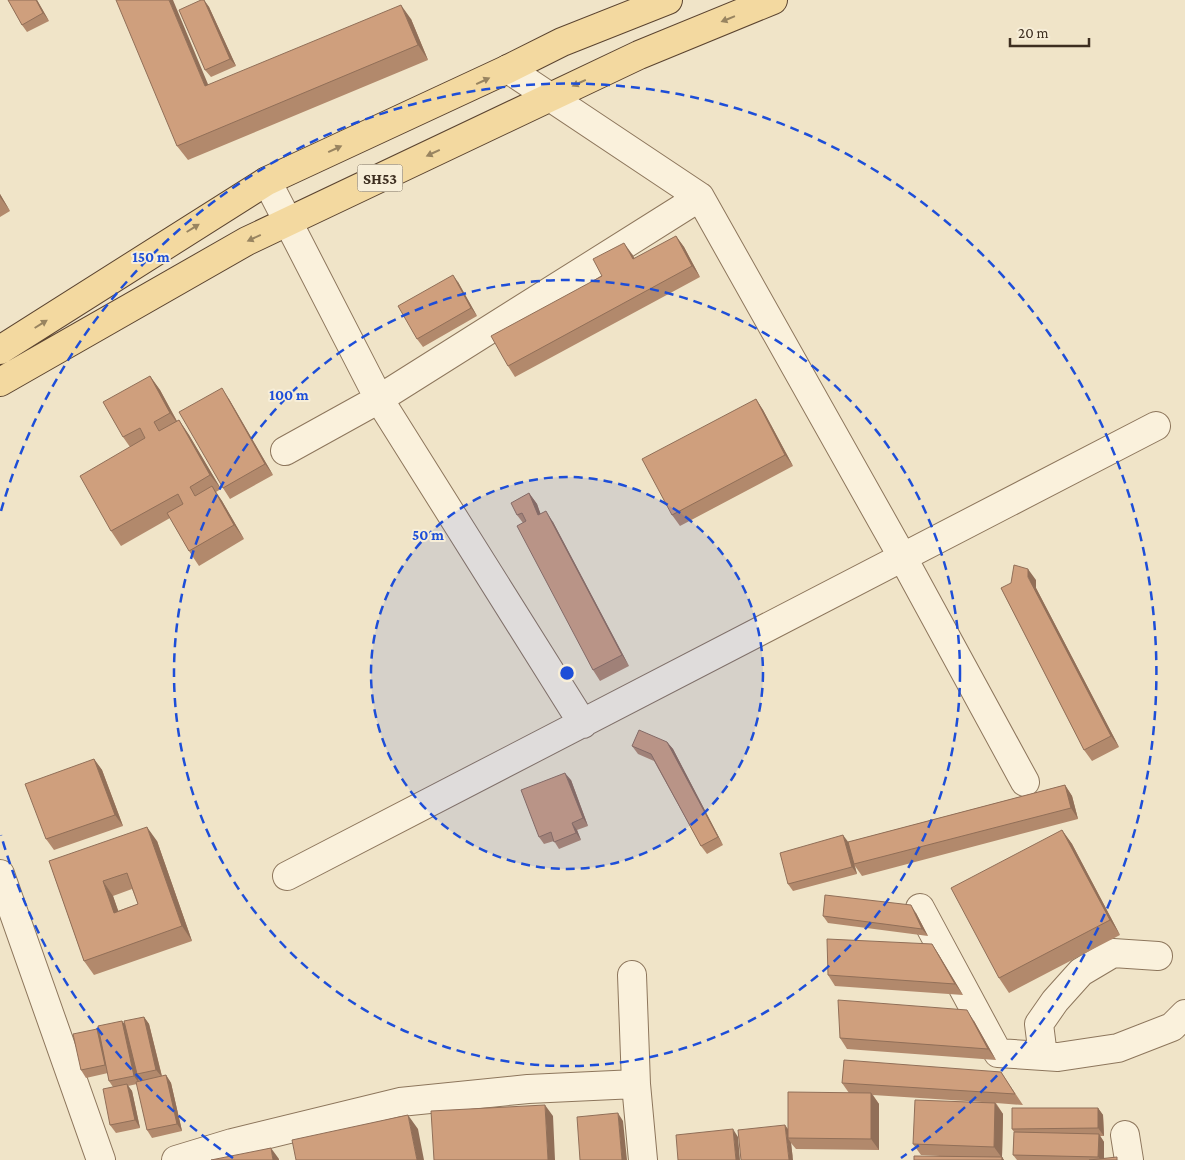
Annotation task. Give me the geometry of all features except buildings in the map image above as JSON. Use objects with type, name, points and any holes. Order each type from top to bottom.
[{"type":"main road","name":"SH53","points":[[0,350],[267,181],[562,42],[668,0]]},
{"type":"main road","name":"SH53","points":[[0,382],[247,241],[639,55],[773,0]]},
{"type":"street","points":[[508,69],[700,197],[903,558],[1025,782]]},
{"type":"street","points":[[267,181],[379,399],[583,724]]},
{"type":"street","points":[[285,451],[379,399],[700,197]]},
{"type":"street","points":[[287,876],[1156,426]]},
{"type":"street","points":[[0,874],[101,1160]]},
{"type":"street","points":[[920,908],[998,1053],[1058,1057],[1118,1048],[1172,1027],[1185,1014]]},
{"type":"street","points":[[1043,1056],[1039,1024],[1055,1000],[1082,972],[1113,953],[1158,956]]},
{"type":"street","points":[[632,975],[636,1084],[643,1160]]},
{"type":"street","points":[[176,1160],[232,1142],[400,1102],[528,1090],[636,1084]]}]
